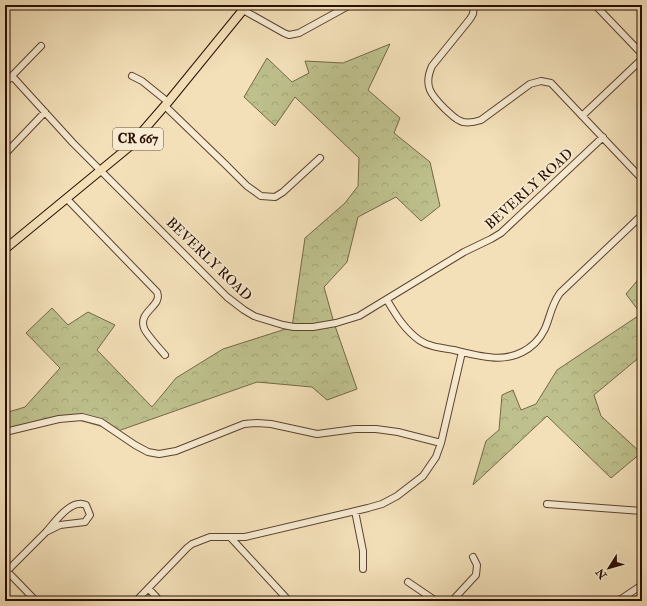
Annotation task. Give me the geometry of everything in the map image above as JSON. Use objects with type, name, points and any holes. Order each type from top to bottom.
[{"type":"main road","name":"CR 667","points":[[5,249],[129,147],[167,104],[245,7]]},
{"type":"street","points":[[245,7],[284,33],[294,35],[350,5]]},
{"type":"street","points":[[474,5],[473,14],[470,19],[432,66],[429,72],[428,83],[433,96],[457,119],[475,122],[481,120],[530,84],[546,81],[554,85],[642,179]]},
{"type":"street","points":[[595,5],[642,54]]},
{"type":"street","points":[[5,83],[41,46]]},
{"type":"street","points":[[582,116],[642,59]]},
{"type":"street","name":"BEVERLY ROAD","points":[[12,76],[101,171],[227,297],[254,316],[294,327],[313,327],[348,320],[370,310],[464,252],[491,240],[501,233],[603,137]]},
{"type":"street","points":[[132,76],[142,81],[167,104],[247,186],[261,196],[275,197],[284,192],[320,158]]},
{"type":"street","points":[[5,154],[45,112]]},
{"type":"street","points":[[67,199],[157,292],[157,301],[145,313],[143,323],[146,331],[165,355]]},
{"type":"street","points":[[387,300],[403,325],[420,340],[434,346],[490,358],[516,355],[528,349],[546,330],[551,308],[560,293],[642,215]]},
{"type":"street","points":[[136,601],[192,544],[210,537],[245,538],[382,504],[397,496],[417,482],[432,464],[441,443],[462,352]]},
{"type":"street","points":[[5,432],[59,419],[82,417],[101,422],[135,445],[148,452],[159,454],[176,451],[244,424],[257,422],[280,425],[317,434],[355,429],[376,429],[398,432],[441,443]]},
{"type":"street","points":[[36,601],[6,570],[46,532],[59,516],[77,504],[82,503],[86,505],[90,514],[85,522],[60,525],[46,532]]},
{"type":"street","points":[[547,504],[642,511]]},
{"type":"street","points":[[355,511],[363,551],[363,569]]},
{"type":"street","points":[[231,538],[289,601]]},
{"type":"street","points":[[452,601],[476,575],[477,565],[473,557]]},
{"type":"street","points":[[408,582],[436,601]]},
{"type":"street","points":[[622,600],[642,585]]},
{"type":"street","points":[[149,589],[160,601]]},
{"type":"green space","points":[[390,44],[368,90],[400,118],[394,133],[430,162],[440,206],[421,221],[396,197],[358,217],[347,262],[324,287],[334,323],[357,389],[327,400],[312,387],[257,382],[118,431],[68,417],[5,429],[5,413],[25,407],[60,368],[26,333],[52,308],[68,325],[88,312],[115,325],[97,350],[152,407],[176,378],[223,349],[292,327],[305,238],[345,203],[358,186],[359,158],[295,97],[275,126],[244,97],[267,58],[292,82],[309,73],[305,61],[343,63]]},
{"type":"green space","points":[[642,275],[642,355],[594,395],[601,416],[641,453],[611,478],[547,416],[473,485],[486,441],[499,430],[502,395],[513,390],[521,410],[536,404],[557,370],[641,314],[626,294]]}]
